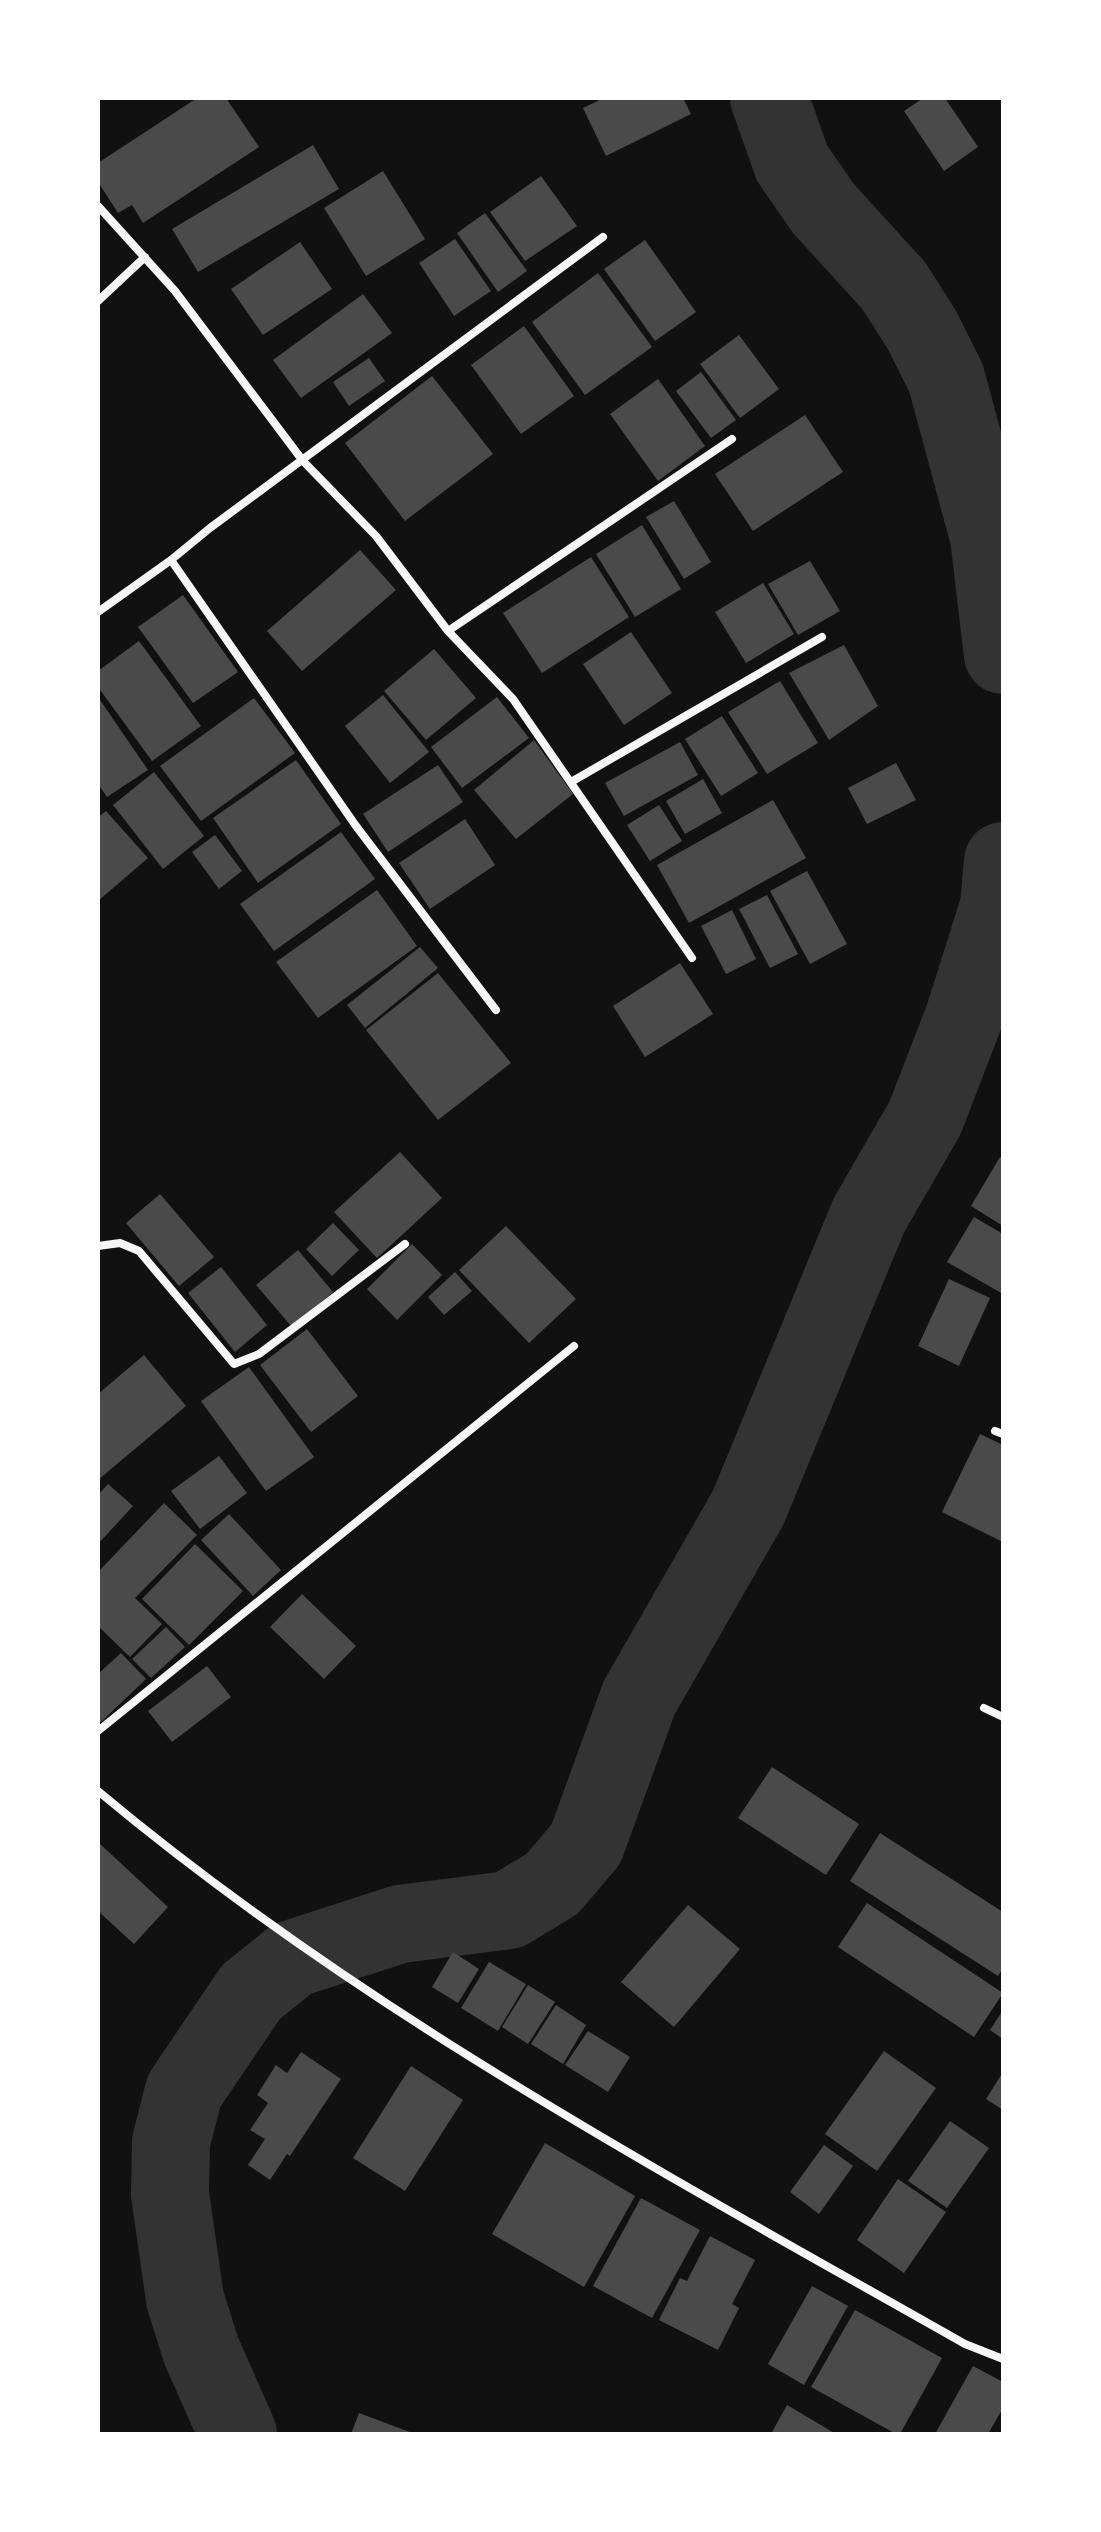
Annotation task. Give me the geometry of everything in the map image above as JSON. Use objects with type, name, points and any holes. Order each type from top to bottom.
[{"type":"street","points":[[98,206],[175,291],[303,461],[376,536],[448,631],[513,699],[692,958]]},
{"type":"street","points":[[98,612],[603,237]]},
{"type":"street","points":[[98,301],[145,257]]},
{"type":"street","points":[[448,631],[732,439]]},
{"type":"street","points":[[171,560],[356,826],[496,1010]]},
{"type":"street","points":[[571,782],[822,637]]},
{"type":"street","points":[[98,1246],[120,1243],[139,1251],[234,1364],[259,1354],[405,1244]]},
{"type":"street","points":[[98,1731],[574,1346]]},
{"type":"street","points":[[984,1708],[1003,1717]]},
{"type":"street","points":[[98,1791],[169,1850],[429,2033],[588,2130],[965,2344],[1003,2359]]},
{"type":"building","points":[[197,98],[226,98],[259,147],[143,223],[132,205],[118,213],[98,182],[98,163]]},
{"type":"building","points":[[604,98],[683,98],[691,114],[606,156],[583,108]]},
{"type":"building","points":[[923,98],[945,98],[978,147],[944,171],[904,111]]},
{"type":"building","points":[[313,145],[339,189],[198,272],[172,229]]},
{"type":"building","points":[[383,171],[425,239],[366,276],[324,208]]},
{"type":"building","points":[[541,176],[577,226],[525,261],[490,212]]},
{"type":"building","points":[[485,213],[527,271],[498,292],[457,233]]},
{"type":"building","points":[[455,239],[491,291],[454,316],[419,263]]},
{"type":"building","points":[[645,240],[696,312],[655,341],[604,269]]},
{"type":"building","points":[[300,242],[332,289],[263,335],[231,289]]},
{"type":"building","points":[[598,273],[652,347],[585,395],[532,322]]},
{"type":"building","points":[[363,294],[392,333],[301,398],[273,360]]},
{"type":"building","points":[[524,326],[574,396],[521,434],[471,365]]},
{"type":"building","points":[[739,335],[779,389],[740,418],[700,364]]},
{"type":"building","points":[[369,358],[385,381],[349,406],[333,382]]},
{"type":"building","points":[[701,372],[736,420],[711,438],[676,391]]},
{"type":"building","points":[[432,376],[493,454],[405,521],[345,443]]},
{"type":"building","points":[[658,379],[705,446],[658,481],[610,414]]},
{"type":"building","points":[[805,415],[843,472],[753,531],[715,474]]},
{"type":"building","points":[[674,501],[711,562],[684,579],[646,517]]},
{"type":"building","points":[[642,525],[681,589],[635,617],[596,554]]},
{"type":"building","points":[[360,550],[396,590],[302,671],[267,631]]},
{"type":"building","points":[[591,557],[629,617],[542,673],[503,613]]},
{"type":"building","points":[[810,561],[840,611],[798,635],[768,584]]},
{"type":"building","points":[[763,583],[794,634],[746,663],[715,612]]},
{"type":"building","points":[[183,595],[238,672],[193,703],[138,627]]},
{"type":"building","points":[[631,632],[672,693],[624,725],[583,664]]},
{"type":"building","points":[[139,641],[201,726],[152,761],[98,687],[98,671]]},
{"type":"building","points":[[844,645],[878,706],[829,740],[789,673]]},
{"type":"building","points":[[434,649],[476,698],[426,740],[384,691]]},
{"type":"building","points":[[780,681],[818,743],[767,774],[728,712]]},
{"type":"building","points":[[383,695],[429,752],[390,783],[345,726]]},
{"type":"building","points":[[98,697],[148,770],[107,797],[98,784]]},
{"type":"building","points":[[497,697],[529,738],[462,788],[431,747]]},
{"type":"building","points":[[254,698],[295,753],[201,821],[160,766]]},
{"type":"building","points":[[722,716],[758,773],[721,796],[685,739]]},
{"type":"building","points":[[534,740],[573,794],[516,839],[474,790]]},
{"type":"building","points":[[680,742],[698,775],[624,816],[605,783]]},
{"type":"building","points":[[296,760],[341,824],[258,883],[213,818]]},
{"type":"building","points":[[896,763],[916,800],[867,824],[848,788]]},
{"type":"building","points":[[438,765],[463,802],[388,852],[363,814]]},
{"type":"building","points":[[154,772],[204,836],[163,869],[113,805]]},
{"type":"building","points":[[703,779],[722,813],[685,834],[666,801]]},
{"type":"building","points":[[773,800],[806,858],[689,923],[657,865]]},
{"type":"building","points":[[659,805],[682,841],[650,861],[627,825]]},
{"type":"building","points":[[106,811],[148,858],[98,901],[98,817]]},
{"type":"building","points":[[465,819],[495,865],[430,909],[399,863]]},
{"type":"building","points":[[341,832],[375,879],[274,951],[240,904]]},
{"type":"building","points":[[215,835],[242,871],[219,889],[192,852]]},
{"type":"building","points":[[807,871],[847,944],[810,964],[770,891]]},
{"type":"building","points":[[377,890],[417,946],[318,1018],[276,962]]},
{"type":"building","points":[[767,895],[798,954],[770,968],[739,909]]},
{"type":"building","points":[[732,910],[756,959],[726,974],[701,926]]},
{"type":"building","points":[[420,947],[438,968],[365,1028],[347,1005]]},
{"type":"building","points":[[680,963],[713,1014],[645,1057],[613,1006]]},
{"type":"building","points":[[438,973],[511,1063],[438,1120],[366,1030]]},
{"type":"building","points":[[400,1152],[442,1198],[377,1258],[334,1212]]},
{"type":"building","points":[[1000,1157],[1003,1159],[1003,1226],[971,1206]]},
{"type":"building","points":[[160,1194],[214,1257],[179,1286],[126,1223]]},
{"type":"building","points":[[974,1217],[1003,1234],[1003,1294],[947,1262]]},
{"type":"building","points":[[333,1223],[359,1250],[332,1276],[306,1249]]},
{"type":"building","points":[[506,1226],[576,1299],[529,1343],[459,1270]]},
{"type":"building","points":[[412,1244],[442,1275],[397,1320],[367,1289]]},
{"type":"building","points":[[298,1250],[333,1292],[292,1327],[256,1285]]},
{"type":"building","points":[[221,1267],[267,1325],[235,1352],[188,1293]]},
{"type":"building","points":[[455,1272],[472,1291],[444,1315],[428,1297]]},
{"type":"building","points":[[949,1279],[990,1298],[959,1366],[918,1346]]},
{"type":"building","points":[[307,1329],[358,1396],[311,1432],[260,1365]]},
{"type":"building","points":[[144,1355],[186,1406],[98,1480],[98,1394]]},
{"type":"building","points":[[249,1367],[314,1457],[266,1491],[201,1401]]},
{"type":"building","points":[[980,1434],[1003,1445],[1003,1542],[942,1512]]},
{"type":"building","points":[[219,1456],[247,1493],[200,1529],[171,1491]]},
{"type":"building","points":[[108,1484],[133,1506],[98,1544],[98,1495]]},
{"type":"building","points":[[164,1503],[197,1535],[135,1598],[162,1624],[130,1657],[98,1626],[98,1572]]},
{"type":"building","points":[[229,1514],[281,1570],[253,1596],[201,1540]]},
{"type":"building","points":[[195,1544],[243,1591],[189,1645],[142,1599]]},
{"type":"building","points":[[302,1594],[356,1646],[324,1679],[270,1627]]},
{"type":"building","points":[[166,1627],[185,1647],[151,1678],[132,1659]]},
{"type":"building","points":[[121,1653],[146,1679],[101,1722],[98,1719],[98,1674]]},
{"type":"building","points":[[207,1666],[231,1697],[172,1742],[148,1711]]},
{"type":"building","points":[[772,1767],[859,1824],[826,1875],[738,1818]]},
{"type":"building","points":[[880,1833],[1003,1912],[1003,1968],[998,1976],[850,1881]]},
{"type":"building","points":[[98,1842],[168,1907],[134,1944],[98,1911]]},
{"type":"building","points":[[867,1903],[1003,1993],[974,2037],[838,1947]]},
{"type":"building","points":[[688,1905],[740,1949],[674,2027],[621,1982]]},
{"type":"building","points":[[453,1952],[479,1969],[458,2003],[432,1987]]},
{"type":"building","points":[[489,1962],[526,1984],[498,2031],[461,2008]]},
{"type":"building","points":[[528,1985],[555,2002],[528,2044],[502,2027]]},
{"type":"building","points":[[556,2005],[586,2025],[563,2064],[531,2044]]},
{"type":"building","points":[[1003,2010],[1003,2039],[990,2030]]},
{"type":"building","points":[[588,2031],[630,2057],[608,2092],[565,2065]]},
{"type":"building","points":[[884,2051],[936,2088],[877,2171],[825,2134]]},
{"type":"building","points":[[301,2052],[341,2079],[290,2156],[287,2154],[270,2180],[248,2165],[265,2139],[250,2130],[268,2103],[257,2095],[276,2065],[287,2073]]},
{"type":"building","points":[[411,2066],[463,2100],[405,2191],[353,2158]]},
{"type":"building","points":[[1003,2072],[1003,2110],[986,2099]]},
{"type":"building","points":[[950,2121],[989,2148],[947,2208],[908,2181]]},
{"type":"building","points":[[545,2143],[635,2196],[584,2287],[492,2234]]},
{"type":"building","points":[[824,2145],[853,2166],[819,2214],[790,2192]]},
{"type":"building","points":[[898,2179],[946,2212],[904,2273],[857,2240]]},
{"type":"building","points":[[641,2198],[700,2230],[652,2318],[593,2286]]},
{"type":"building","points":[[710,2236],[755,2260],[732,2304],[739,2308],[718,2350],[659,2320],[680,2278],[687,2281]]},
{"type":"building","points":[[812,2286],[848,2306],[804,2385],[768,2364]]},
{"type":"building","points":[[855,2310],[942,2358],[900,2434],[811,2387]]},
{"type":"building","points":[[973,2366],[1003,2382],[1003,2408],[988,2434],[935,2434]]},
{"type":"building","points":[[787,2405],[836,2434],[771,2434]]},
{"type":"building","points":[[359,2413],[415,2434],[351,2434]]},
{"type":"waterway","points":[[769,98],[792,163],[823,208],[894,286],[922,330],[946,378],[989,537],[1003,655]]},
{"type":"waterway","points":[[238,2434],[201,2350],[185,2299],[170,2194],[171,2142],[184,2091],[251,1992],[292,1959],[400,1924],[509,1910],[552,1884],[586,1844],[639,1698],[748,1508],[869,1215],[925,1118],[964,1017],[999,906],[1003,861]]}]
